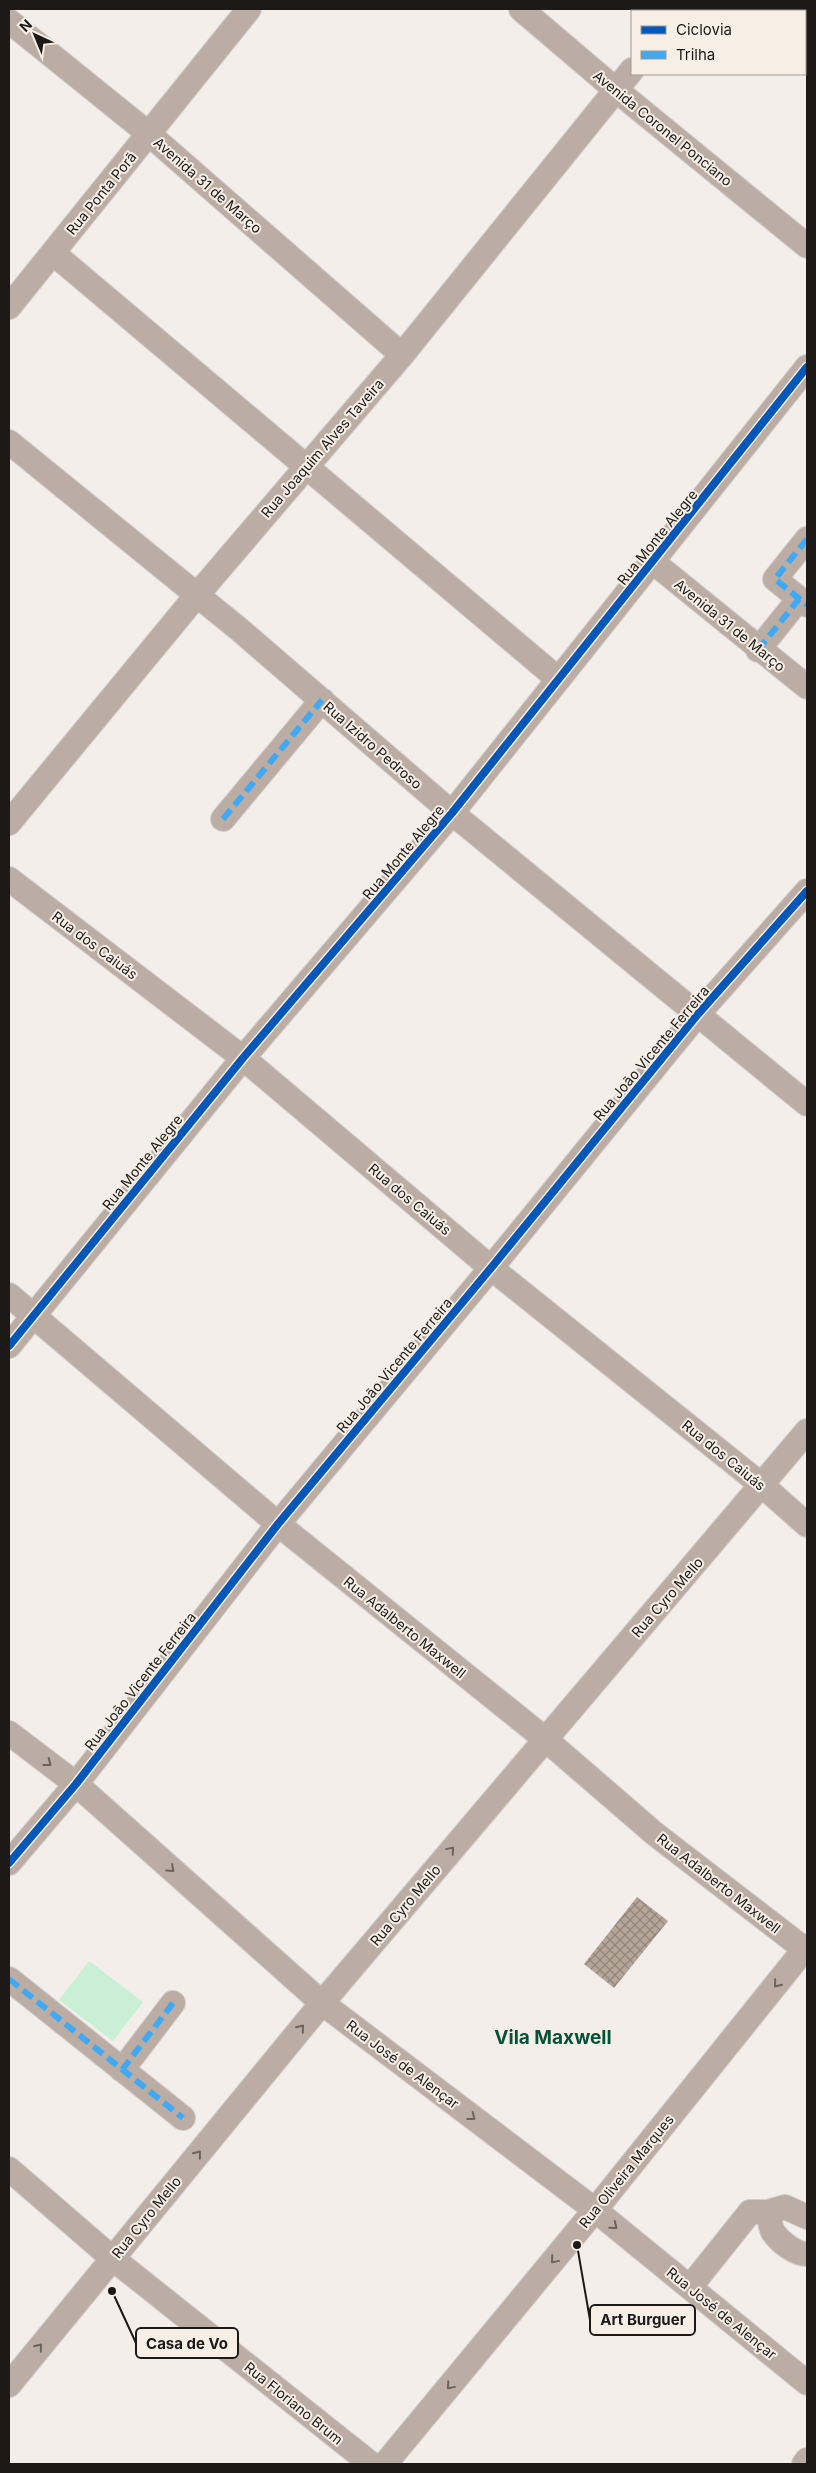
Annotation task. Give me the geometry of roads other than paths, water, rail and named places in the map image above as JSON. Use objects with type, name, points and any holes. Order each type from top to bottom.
[{"type":"street","name":"Rua Ponta Porã","points":[[9,307],[250,9]]},
{"type":"street","name":"Avenida Coronel Ponciano","points":[[521,9],[616,90],[807,246]]},
{"type":"street","name":"Avenida 31 de Março","points":[[9,21],[150,134],[402,355]]},
{"type":"street","name":"Rua Joaquim Alves Taveira","points":[[9,824],[197,595],[402,355],[631,71]]},
{"type":"street","points":[[52,253],[558,679]]},
{"type":"street","name":"Rua Monte Alegre","points":[[9,1346],[243,1058],[452,813],[807,367]]},
{"type":"street","name":"Rua Izidro Pedroso","points":[[9,442],[197,595],[452,813],[807,1104]]},
{"type":"street","points":[[758,650],[803,602],[775,579],[807,539]]},
{"type":"street","name":"Avenida 31 de Março","points":[[653,562],[758,650],[807,687]]},
{"type":"street","points":[[223,819],[322,700]]},
{"type":"street","name":"Rua dos Caiuás","points":[[9,879],[243,1058],[491,1268],[763,1486],[807,1525]]},
{"type":"street","name":"Rua João Vicente Ferreira","points":[[9,1863],[76,1784],[278,1524],[491,1268],[698,1014],[807,891]]},
{"type":"street","name":"Rua Adalberto Maxwell","points":[[9,1295],[278,1524],[545,1739],[654,1834],[806,1949]]},
{"type":"street","name":"Rua Cyro Mello","points":[[9,2385],[322,2003],[545,1739],[763,1486],[807,1431]]},
{"type":"street","name":"Rua José de Alençar","points":[[9,1734],[76,1784],[322,2003],[595,2210],[807,2383]]},
{"type":"street","name":"Rua Oliveira Marques","points":[[385,2464],[595,2210],[806,1949]]},
{"type":"street","points":[[9,1979],[183,2118]]},
{"type":"street","points":[[122,2070],[173,2003]]},
{"type":"street","name":"Rua Floriano Brum","points":[[9,2169],[112,2258],[371,2464]]},
{"type":"street","points":[[690,2287],[750,2212],[768,2212],[785,2207],[807,2217]]},
{"type":"street","points":[[768,2212],[772,2231],[782,2242],[801,2254],[807,2254]]},
{"type":"street","points":[[804,2464],[807,2460]]},
{"type":"place","name":"Art Burguer","points":[[577,2245]]},
{"type":"place","name":"Casa de Vo","points":[[112,2291]]},
{"type":"district","name":"Vila Maxwell","points":[[553,2037]]}]
